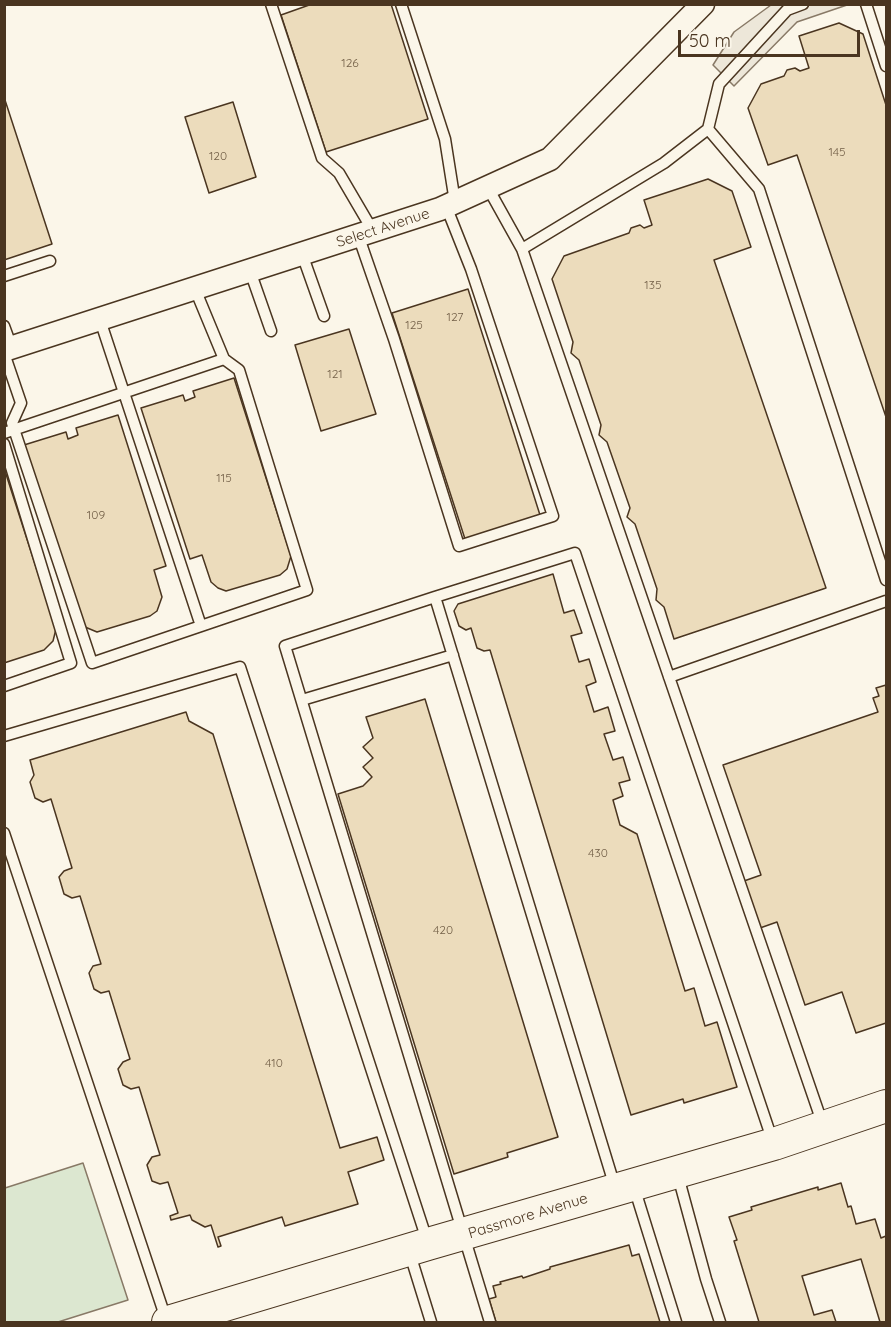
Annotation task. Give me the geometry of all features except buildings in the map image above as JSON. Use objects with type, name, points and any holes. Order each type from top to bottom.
[{"type":"street","name":"Select Avenue","points":[[7,351],[451,204],[550,159],[703,4]]},
{"type":"street","name":"Passmore Avenue","points":[[168,1323],[418,1247],[774,1144],[886,1106]]},
{"type":"lane","points":[[271,4],[322,158],[339,173],[366,233],[394,339],[459,546],[553,516],[451,204],[445,139],[401,4]]},
{"type":"lane","points":[[522,249],[664,163],[708,129],[719,84],[787,10],[803,4]]},
{"type":"lane","points":[[866,4],[886,66]]},
{"type":"lane","points":[[708,129],[759,189],[886,580]]},
{"type":"lane","points":[[488,188],[522,249],[824,1127]]},
{"type":"lane","points":[[302,254],[324,316]]},
{"type":"lane","points":[[4,276],[50,261]]},
{"type":"lane","points":[[250,271],[271,331]]},
{"type":"lane","points":[[4,326],[7,351],[21,403],[10,431],[92,663],[307,590],[239,370],[224,359],[195,289]]},
{"type":"lane","points":[[100,320],[201,626]]},
{"type":"lane","points":[[10,431],[224,359]]},
{"type":"lane","points":[[4,444],[70,663],[4,686]]},
{"type":"lane","points":[[490,1323],[465,1234],[285,646],[575,553],[774,1144]]},
{"type":"lane","points":[[435,597],[625,1187],[676,1323]]},
{"type":"lane","points":[[669,677],[886,601]]},
{"type":"lane","points":[[302,700],[453,655]]},
{"type":"lane","points":[[4,736],[240,667],[418,1247],[431,1323]]},
{"type":"lane","points":[[4,833],[168,1323]]},
{"type":"lane","points":[[677,1172],[720,1323]]},
{"type":"green space","points":[[83,1163],[128,1300],[58,1322],[5,1322],[5,1188]]},
{"type":"shaded area","points":[[771,5],[847,5],[797,22],[734,86],[713,65],[734,32]]}]
